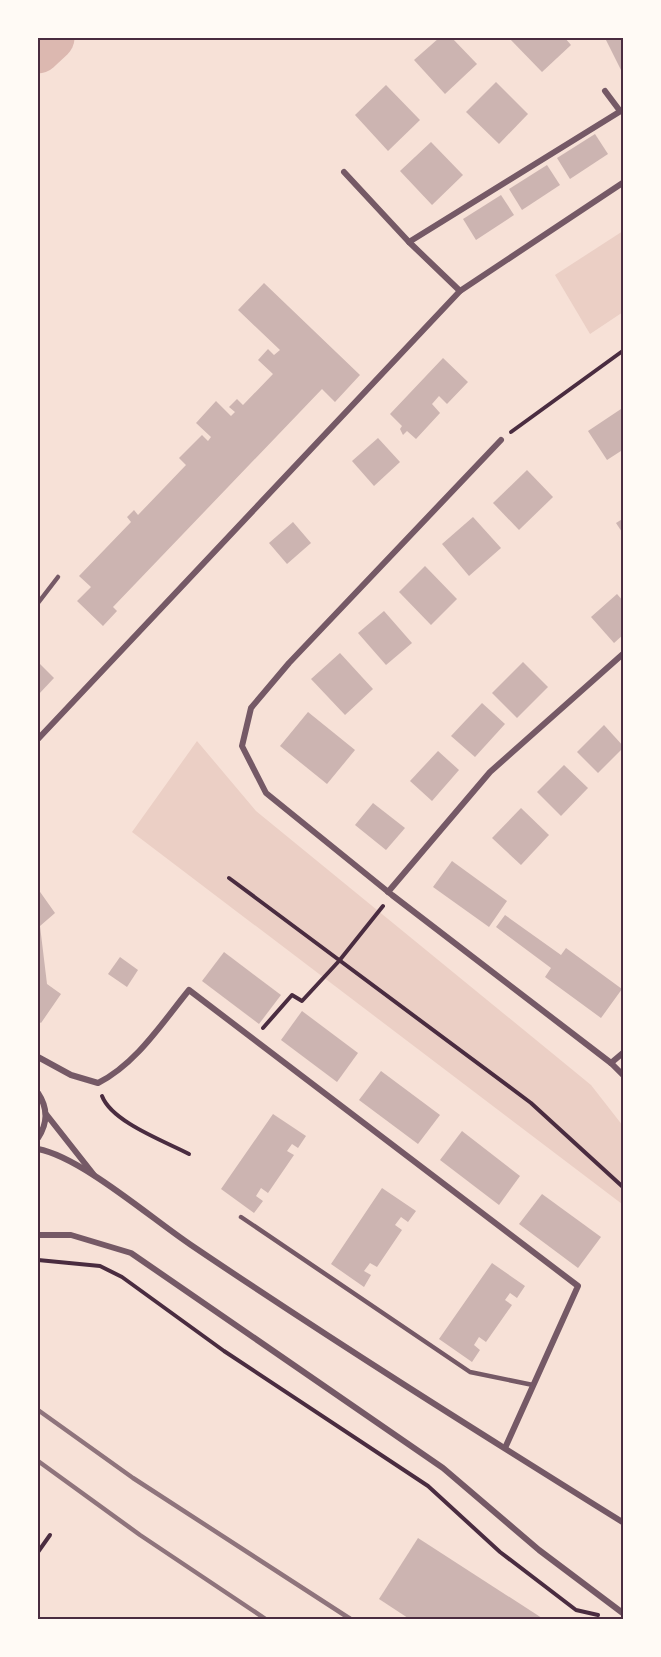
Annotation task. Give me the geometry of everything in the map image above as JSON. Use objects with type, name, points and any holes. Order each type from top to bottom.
[{"type":"street","points":[[409,242],[622,110],[605,91]]},
{"type":"street","points":[[344,172],[409,242],[460,291]]},
{"type":"street","points":[[38,739],[460,291],[624,182]]},
{"type":"street","points":[[501,440],[289,663],[251,708],[242,746],[266,793],[388,892],[611,1063],[624,1076]]},
{"type":"street","points":[[388,892],[490,772],[624,653]]},
{"type":"street","points":[[38,1057],[71,1075],[98,1083],[115,1075],[133,1058],[189,990],[578,1286],[505,1449]]},
{"type":"street","points":[[611,1063],[624,1052]]},
{"type":"street","points":[[38,1093],[46,1114],[98,1180]]},
{"type":"street","points":[[38,1138],[44,1126],[46,1114]]},
{"type":"street","points":[[38,1149],[59,1156],[98,1180],[192,1245],[505,1449],[624,1523]]},
{"type":"street","points":[[38,1235],[71,1235],[131,1253],[443,1468],[539,1550],[624,1614]]},
{"type":"lane","points":[[38,603],[58,577]]},
{"type":"lane","points":[[241,1217],[470,1372],[533,1385]]},
{"type":"path","points":[[501,440],[624,350]]},
{"type":"path","points":[[229,878],[531,1102],[624,1188]]},
{"type":"path","points":[[252,1040],[292,994],[302,1001],[339,961],[384,905]]},
{"type":"path","points":[[98,1083],[106,1105],[121,1118],[189,1154]]},
{"type":"path","points":[[38,1260],[100,1266],[122,1277],[224,1351],[428,1486],[500,1552],[576,1610],[604,1617]]},
{"type":"path","points":[[38,1552],[50,1534]]},
{"type":"shaded area","points":[[623,231],[623,312],[590,334],[555,275]]},
{"type":"shaded area","points":[[197,741],[256,811],[591,1085],[623,1126],[622,1204],[132,832]]},
{"type":"building","points":[[439,38],[452,38],[477,64],[445,94],[414,60]]},
{"type":"building","points":[[509,38],[565,38],[571,45],[542,72]]},
{"type":"building","points":[[605,38],[624,38],[624,76]]},
{"type":"building","points":[[496,82],[528,114],[499,144],[466,112]]},
{"type":"building","points":[[386,85],[420,120],[388,151],[355,115]]},
{"type":"building","points":[[595,134],[608,154],[570,179],[557,158]]},
{"type":"building","points":[[431,142],[463,175],[432,205],[400,171]]},
{"type":"building","points":[[547,165],[560,185],[522,210],[509,189]]},
{"type":"building","points":[[501,195],[514,215],[476,240],[463,219]]},
{"type":"building","points":[[264,283],[360,375],[335,402],[322,389],[113,607],[117,611],[103,626],[77,601],[91,587],[79,576],[131,522],[127,517],[134,510],[138,515],[186,465],[179,458],[202,435],[208,441],[211,437],[196,423],[216,401],[231,416],[235,412],[229,407],[237,399],[243,405],[273,374],[258,360],[268,349],[274,355],[280,350],[238,310]]},
{"type":"building","points":[[443,358],[468,382],[447,404],[439,396],[432,404],[440,413],[416,439],[407,431],[403,435],[400,429],[402,426],[390,414]]},
{"type":"building","points":[[624,407],[624,449],[607,460],[588,431]]},
{"type":"building","points":[[378,438],[400,462],[374,486],[352,461]]},
{"type":"building","points":[[527,470],[553,497],[519,530],[493,503]]},
{"type":"building","points":[[473,517],[501,548],[469,576],[442,544]]},
{"type":"building","points":[[624,518],[624,535],[616,523]]},
{"type":"building","points":[[293,522],[311,543],[287,564],[269,543]]},
{"type":"building","points":[[425,566],[457,599],[431,625],[399,592]]},
{"type":"building","points":[[617,594],[624,602],[624,634],[614,643],[591,617]]},
{"type":"building","points":[[384,611],[412,643],[386,665],[358,633]]},
{"type":"building","points":[[340,653],[373,689],[345,715],[311,679]]},
{"type":"building","points":[[38,662],[54,678],[38,695]]},
{"type":"building","points":[[523,662],[548,687],[517,718],[492,693]]},
{"type":"building","points":[[482,703],[505,724],[475,757],[451,736]]},
{"type":"building","points":[[308,712],[355,750],[327,784],[280,746]]},
{"type":"building","points":[[604,725],[624,747],[598,773],[577,752]]},
{"type":"building","points":[[438,751],[459,770],[432,801],[410,781]]},
{"type":"building","points":[[564,765],[588,788],[561,816],[537,792]]},
{"type":"building","points":[[373,803],[405,828],[386,850],[355,825]]},
{"type":"building","points":[[521,808],[549,835],[521,865],[492,838]]},
{"type":"building","points":[[452,861],[507,901],[489,927],[433,887]]},
{"type":"building","points":[[38,889],[55,913],[40,926],[47,984],[61,994],[41,1023],[38,1021]]},
{"type":"building","points":[[505,915],[561,955],[566,948],[622,989],[601,1018],[545,977],[551,968],[496,927]]},
{"type":"building","points":[[224,952],[281,995],[259,1024],[202,981]]},
{"type":"building","points":[[120,957],[138,970],[127,987],[108,974]]},
{"type":"building","points":[[302,1011],[358,1053],[337,1082],[281,1040]]},
{"type":"building","points":[[381,1071],[440,1115],[418,1144],[359,1100]]},
{"type":"building","points":[[273,1114],[306,1136],[298,1148],[292,1144],[287,1151],[294,1155],[268,1193],[261,1188],[256,1196],[263,1201],[254,1213],[221,1189]]},
{"type":"building","points":[[462,1131],[520,1176],[499,1205],[440,1160]]},
{"type":"building","points":[[382,1188],[416,1211],[408,1222],[401,1217],[395,1225],[402,1230],[377,1267],[370,1263],[364,1271],[371,1275],[364,1287],[331,1264]]},
{"type":"building","points":[[542,1194],[601,1237],[578,1268],[519,1224]]},
{"type":"building","points":[[492,1263],[525,1286],[517,1298],[510,1293],[505,1300],[512,1305],[486,1342],[479,1337],[474,1345],[480,1350],[472,1362],[439,1339]]},
{"type":"building","points":[[418,1538],[545,1620],[411,1620],[379,1599]]},
{"type":"waterway","points":[[38,51],[52,38]]},
{"type":"railway","points":[[38,1410],[133,1478],[352,1620]]},
{"type":"railway","points":[[38,1461],[140,1535],[267,1620]]}]
